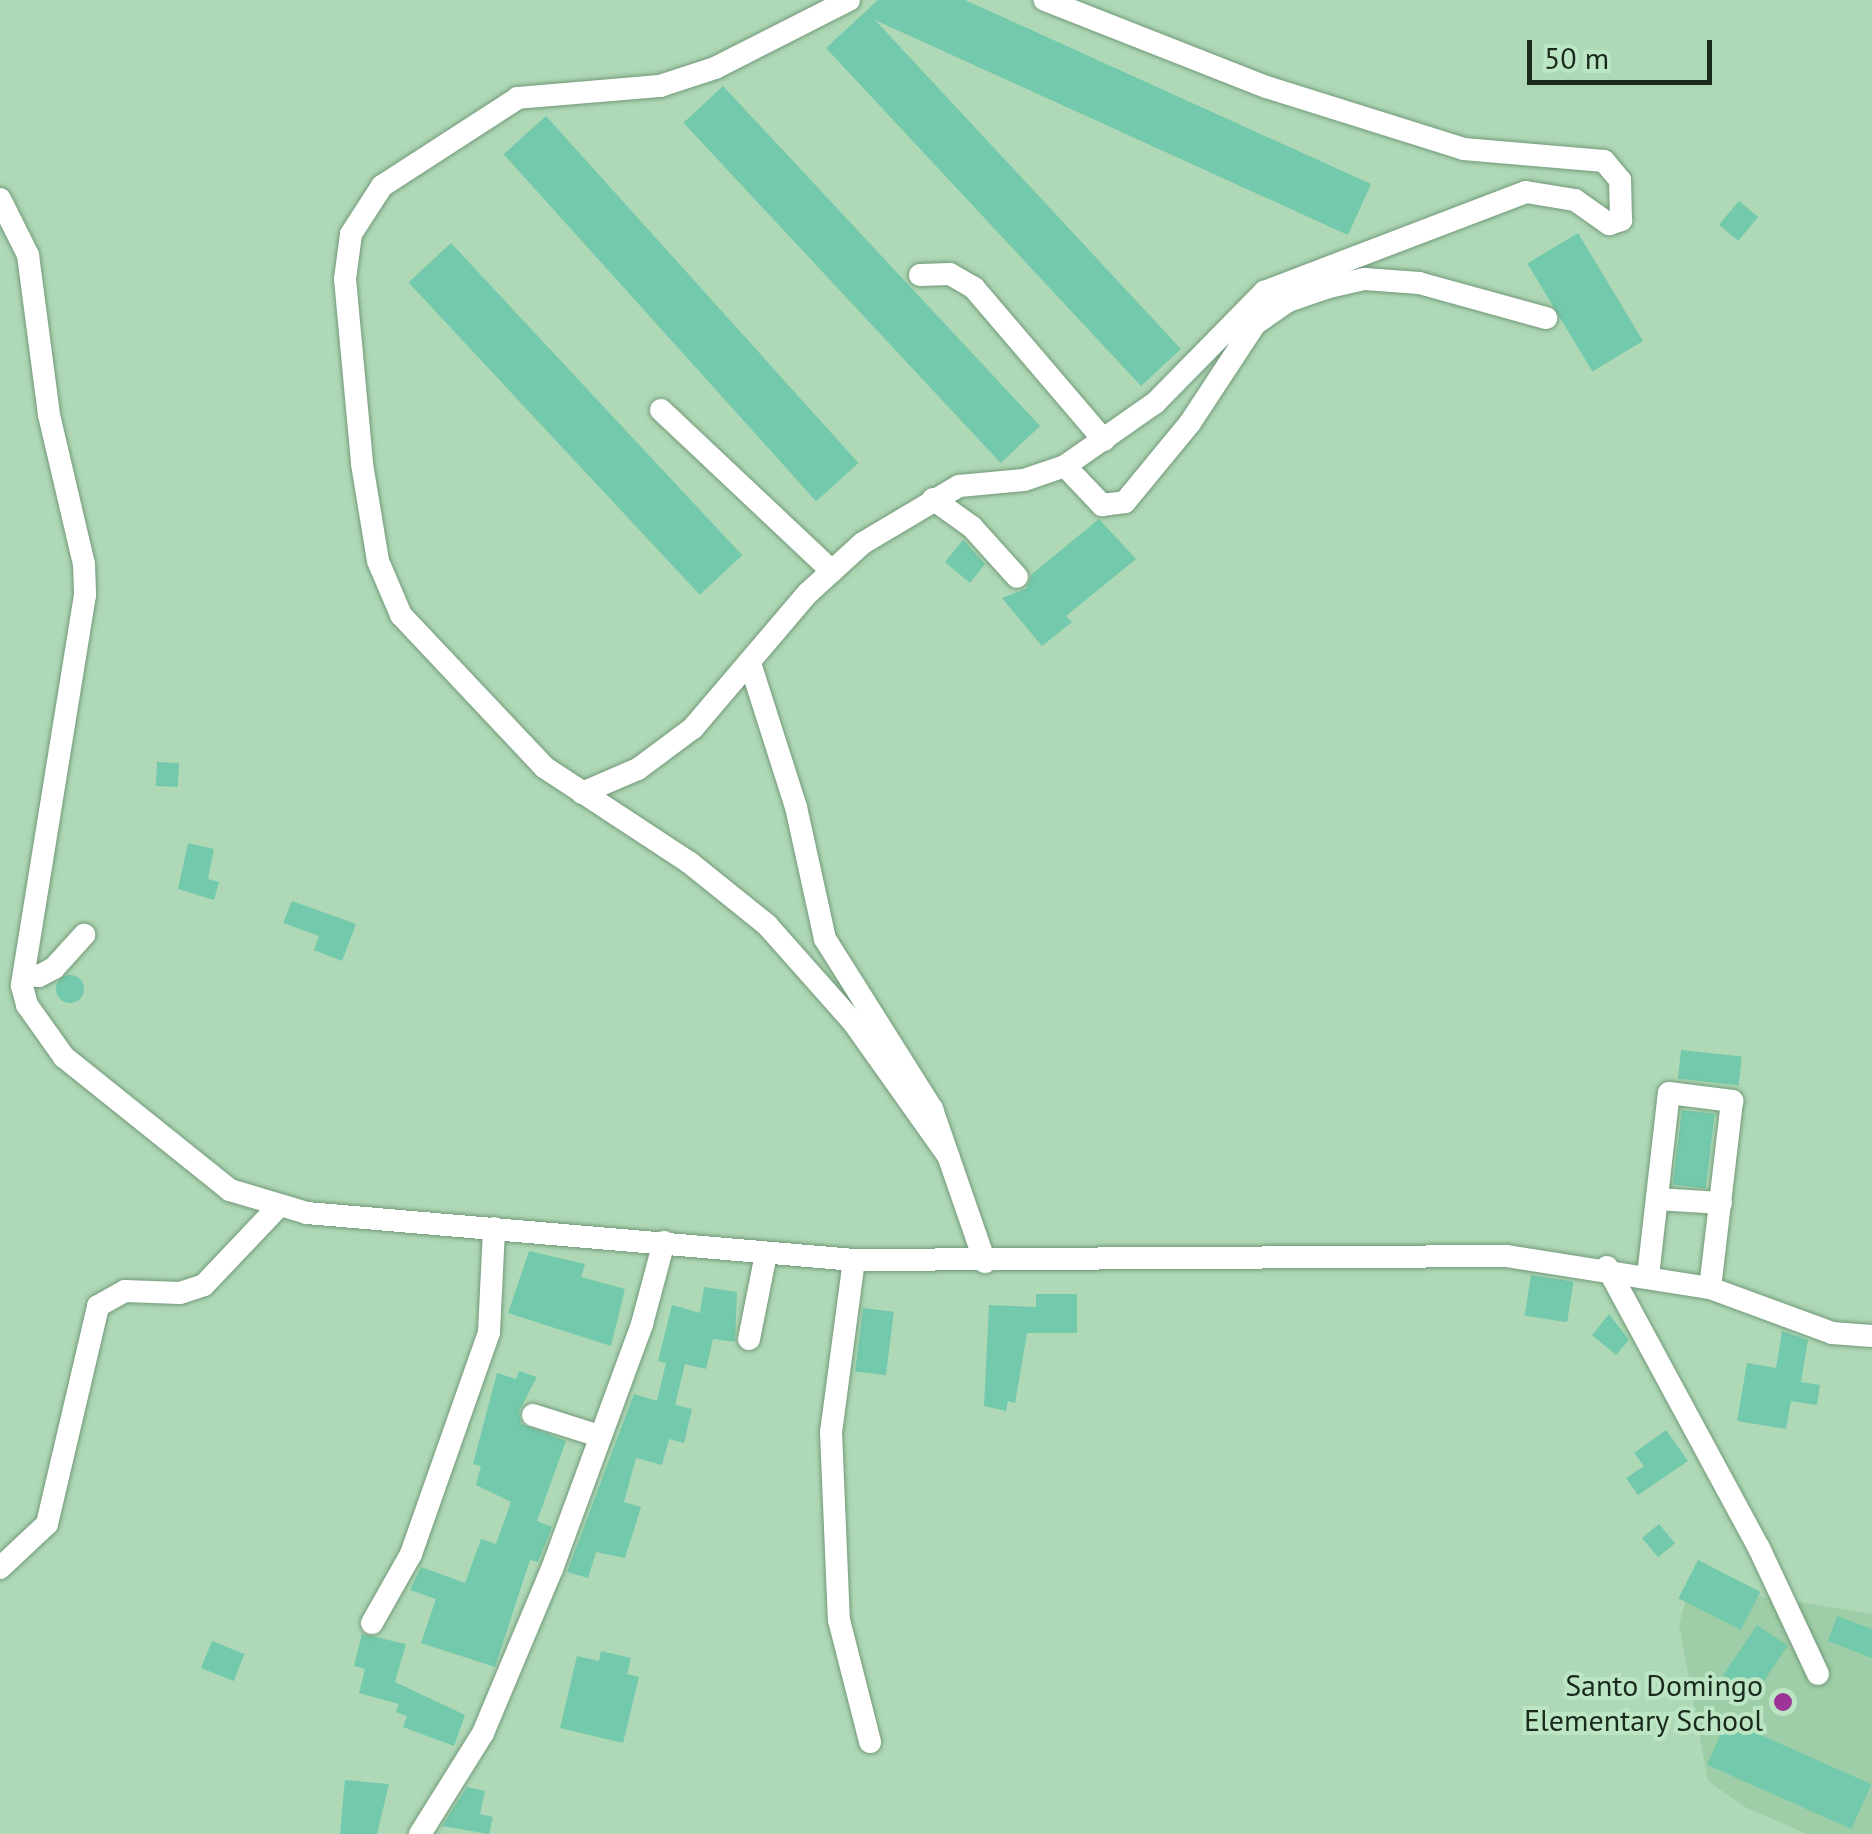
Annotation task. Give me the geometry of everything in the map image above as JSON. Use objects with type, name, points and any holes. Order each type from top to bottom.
[{"type":"street","points":[[849,0],[715,68],[660,86],[518,98],[382,186],[351,234],[345,279],[362,464],[388,589],[434,653],[544,767],[690,863],[767,925],[854,1023],[948,1156]]},
{"type":"street","points":[[582,793],[638,769],[693,728],[832,571],[933,499],[960,486],[1024,480],[1065,466],[1155,403],[1236,314],[1264,292],[1322,266],[1526,192],[1575,200],[1609,224],[1621,220],[1624,209],[1620,180],[1604,161],[1464,149],[1266,87],[1046,0]]},
{"type":"street","points":[[0,200],[28,255],[49,415],[84,564],[85,595],[24,974],[28,1005],[64,1057],[230,1190],[277,1208],[854,1260],[1507,1256],[1607,1267],[1710,1288],[1832,1333],[1872,1336]]},
{"type":"street","points":[[920,276],[950,274],[974,288],[1104,440]]},
{"type":"street","points":[[1065,466],[1102,505],[1125,502],[1190,423],[1255,324],[1288,301],[1329,287],[1366,279],[1419,284],[1546,318]]},
{"type":"street","points":[[661,410],[832,571]]},
{"type":"street","points":[[933,499],[972,527],[1018,577]]},
{"type":"street","points":[[749,663],[796,806],[825,939],[923,1092],[985,1262]]},
{"type":"street","points":[[24,974],[47,973],[84,935]]},
{"type":"street","points":[[1648,1276],[1668,1093],[1732,1100],[1710,1288]]},
{"type":"street","points":[[1657,1199],[1722,1202]]},
{"type":"street","points":[[0,1568],[46,1524],[98,1306],[126,1291],[180,1294],[204,1285],[277,1208]]},
{"type":"street","points":[[372,1623],[411,1554],[488,1332],[494,1228]]},
{"type":"street","points":[[420,1834],[482,1733],[552,1569],[596,1435],[642,1324],[664,1242]]},
{"type":"street","points":[[749,1339],[766,1254]]},
{"type":"street","points":[[854,1260],[832,1452],[839,1620],[870,1742]]},
{"type":"street","points":[[1607,1267],[1759,1548],[1818,1674]]},
{"type":"street","points":[[533,1415],[596,1435]]},
{"type":"shaded area","name":"Santo Domingo Elementary School","points":[[1690,1585],[1872,1614],[1872,1834],[1807,1834],[1745,1807],[1708,1781],[1679,1624]]},
{"type":"building","points":[[878,0],[965,0],[1371,184],[1348,235],[875,20],[1181,349],[1141,386],[826,48]]},
{"type":"building","points":[[723,86],[1040,426],[1001,463],[684,123]]},
{"type":"building","points":[[546,116],[858,463],[816,501],[504,154]]},
{"type":"building","points":[[1739,201],[1758,217],[1738,241],[1719,225]]},
{"type":"building","points":[[1578,233],[1643,341],[1592,371],[1527,263]]},
{"type":"building","points":[[451,243],[742,555],[700,595],[409,283]]},
{"type":"building","points":[[1099,519],[1136,559],[1066,616],[1072,622],[1042,646],[1002,598],[1026,589],[1032,574]]},
{"type":"building","points":[[963,540],[985,564],[970,583],[945,562]]},
{"type":"building","points":[[157,762],[179,763],[178,787],[156,786]]},
{"type":"building","points":[[188,843],[214,849],[208,879],[219,882],[214,900],[178,889]]},
{"type":"building","points":[[292,901],[356,924],[342,961],[314,950],[319,936],[283,923]]},
{"type":"building","points":[[70,975],[80,979],[84,989],[80,999],[70,1003],[60,999],[56,989],[60,979]]},
{"type":"building","points":[[1681,1050],[1742,1056],[1739,1085],[1678,1079]]},
{"type":"building","points":[[1682,1110],[1715,1114],[1706,1188],[1673,1184]]},
{"type":"building","points":[[529,1251],[585,1264],[581,1277],[625,1289],[611,1346],[508,1313]]},
{"type":"building","points":[[1531,1275],[1573,1282],[1567,1322],[1525,1315]]},
{"type":"building","points":[[704,1287],[737,1292],[735,1342],[713,1339],[706,1369],[685,1364],[675,1405],[692,1409],[684,1443],[669,1439],[662,1465],[636,1458],[624,1502],[641,1507],[625,1558],[596,1552],[588,1578],[567,1572],[634,1394],[657,1401],[666,1363],[658,1361],[672,1305],[700,1313]]},
{"type":"building","points":[[1036,1294],[1077,1294],[1077,1333],[1027,1333],[1015,1403],[1008,1401],[1006,1411],[984,1406],[989,1305],[1036,1307]]},
{"type":"building","points":[[863,1308],[894,1312],[886,1375],[855,1372]]},
{"type":"building","points":[[1609,1314],[1629,1340],[1616,1355],[1592,1335]]},
{"type":"building","points":[[1782,1331],[1808,1340],[1801,1382],[1820,1385],[1817,1405],[1791,1401],[1786,1429],[1737,1421],[1747,1363],[1776,1368]]},
{"type":"building","points":[[519,1371],[537,1377],[519,1411],[521,1424],[566,1441],[537,1521],[552,1527],[538,1562],[530,1560],[495,1667],[421,1643],[436,1599],[410,1590],[421,1567],[465,1583],[481,1539],[496,1544],[511,1502],[476,1485],[481,1466],[473,1464],[497,1373],[516,1379]]},
{"type":"building","points":[[1666,1430],[1688,1461],[1638,1495],[1626,1478],[1644,1466],[1634,1453]]},
{"type":"building","points":[[1659,1524],[1675,1543],[1658,1557],[1642,1538]]},
{"type":"building","points":[[1698,1560],[1760,1592],[1741,1630],[1678,1598]]},
{"type":"building","points":[[1837,1616],[1872,1629],[1872,1658],[1828,1641]]},
{"type":"building","points":[[1757,1625],[1788,1646],[1754,1696],[1723,1676]]},
{"type":"building","points":[[362,1634],[406,1644],[395,1682],[465,1715],[454,1746],[403,1727],[407,1716],[396,1712],[399,1704],[359,1693],[365,1669],[354,1666]]},
{"type":"building","points":[[212,1641],[244,1654],[234,1681],[201,1668]]},
{"type":"building","points":[[601,1651],[631,1658],[627,1674],[639,1677],[623,1743],[560,1728],[577,1656],[599,1661]]},
{"type":"building","points":[[1727,1720],[1871,1784],[1851,1829],[1707,1765]]},
{"type":"building","points":[[345,1780],[389,1784],[377,1834],[340,1834]]},
{"type":"building","points":[[467,1787],[485,1791],[480,1814],[493,1817],[489,1834],[442,1826]]},
{"type":"place","name":"Santo Domingo Elementary School","points":[[1783,1702]]}]
